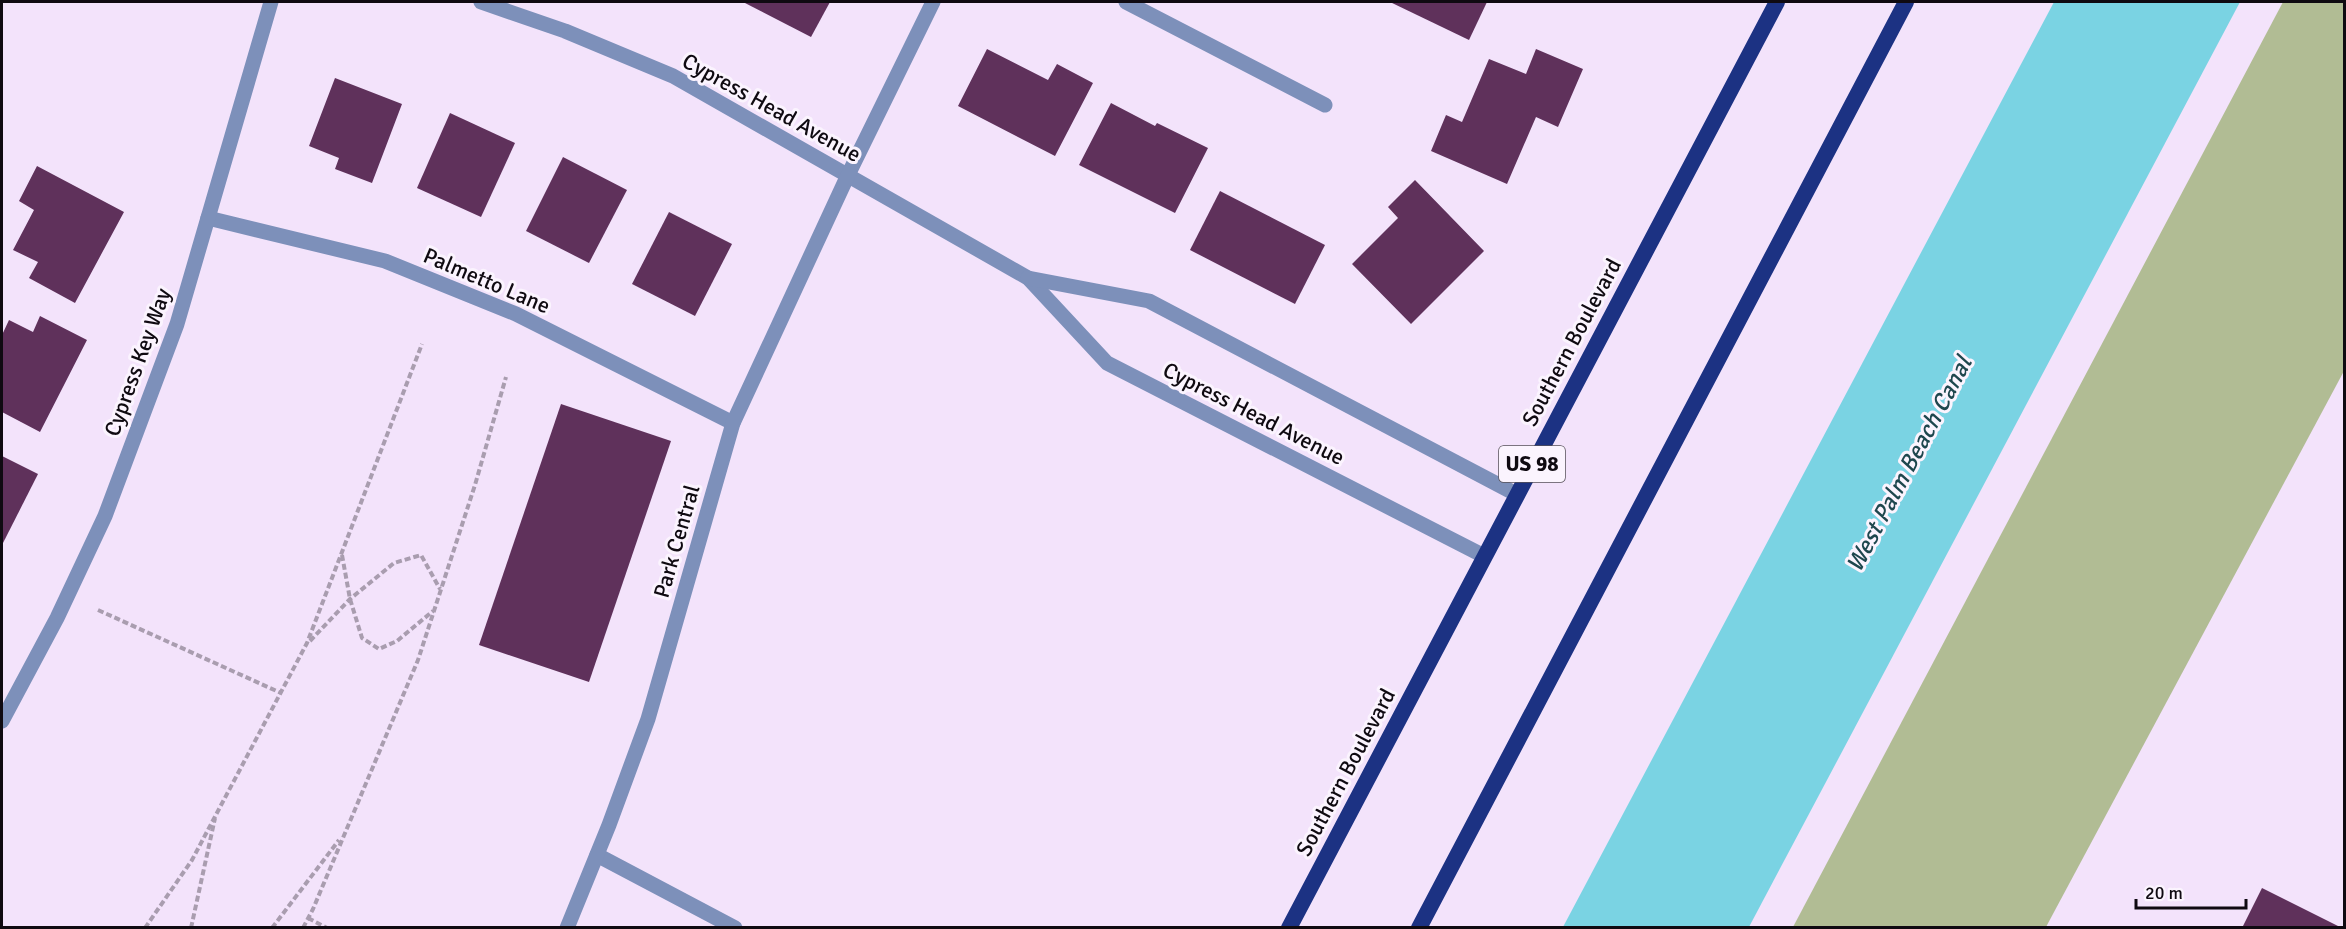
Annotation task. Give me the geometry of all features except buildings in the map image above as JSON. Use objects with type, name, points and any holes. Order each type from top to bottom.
[{"type":"highway","name":"Southern Boulevard","points":[[1289,927],[1778,2]]},
{"type":"highway","points":[[1419,927],[1906,2]]},
{"type":"street","name":"Cypress Key Way","points":[[2,721],[57,618],[105,516],[177,324],[271,2]]},
{"type":"street","name":"Cypress Head Avenue","points":[[481,2],[565,31],[673,76],[1028,278],[1107,363],[1484,556]]},
{"type":"street","name":"Park Central","points":[[567,927],[597,855],[648,719],[733,423],[848,175],[933,2]]},
{"type":"street","points":[[1126,2],[1325,105]]},
{"type":"street","name":"Palmetto Lane","points":[[208,218],[385,261],[516,314],[733,423]]},
{"type":"street","name":"Cypress Head Avenue","points":[[1028,278],[1149,301],[1516,494]]},
{"type":"street","points":[[597,855],[735,927]]},
{"type":"path","points":[[145,927],[192,860],[307,644],[422,344]]},
{"type":"path","points":[[303,927],[418,660],[475,485],[506,377]]},
{"type":"path","points":[[341,554],[350,599],[362,638],[379,649],[397,640],[433,611]]},
{"type":"path","points":[[307,644],[350,599],[394,564],[421,555],[440,590]]},
{"type":"path","points":[[98,610],[281,693]]},
{"type":"path","points":[[191,927],[217,812]]},
{"type":"path","points":[[272,927],[344,834]]},
{"type":"path","points":[[308,918],[327,927]]},
{"type":"green space","points":[[2283,2],[2344,2],[2344,371],[2046,927],[1793,927]]},
{"type":"water","name":"West Palm Beach Canal","points":[[2054,2],[2240,2],[1749,927],[1563,927]]}]
